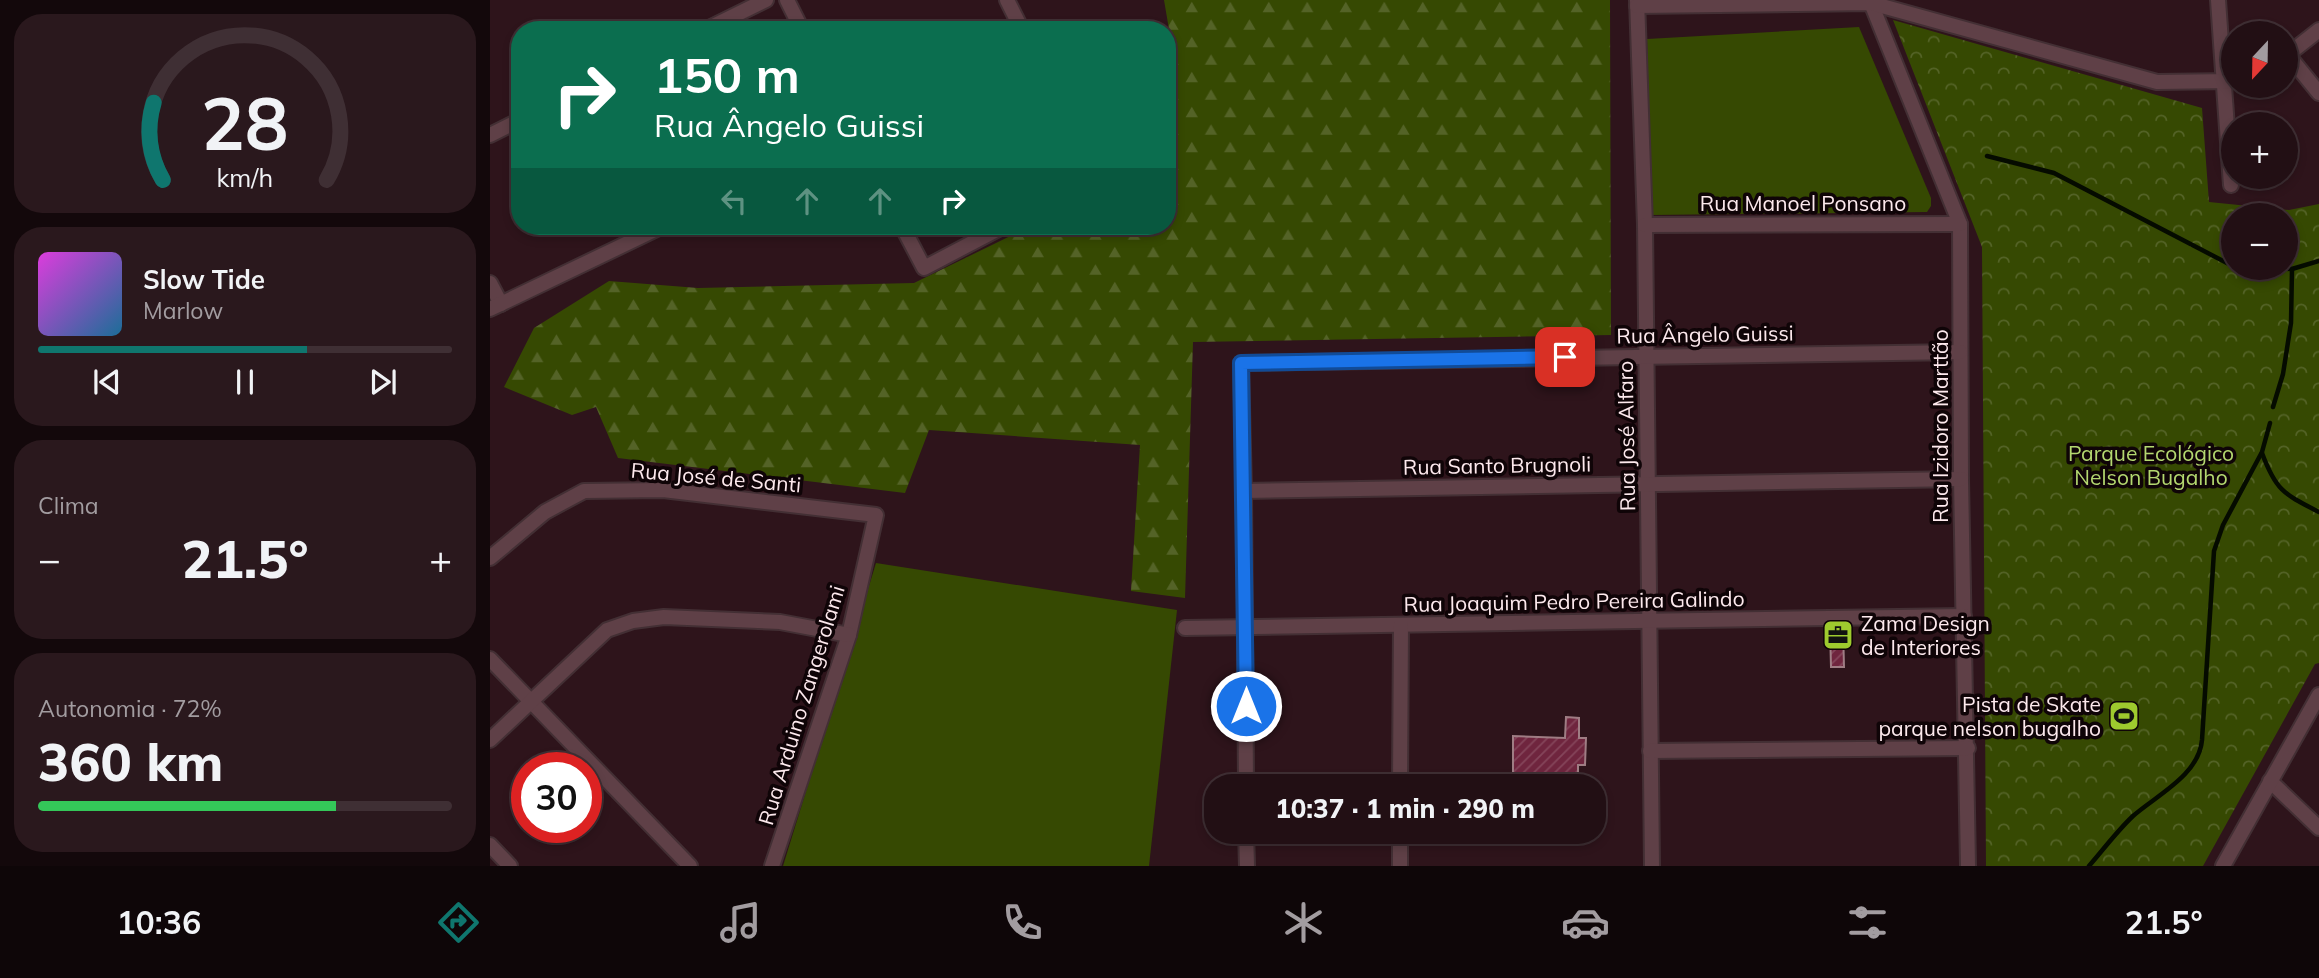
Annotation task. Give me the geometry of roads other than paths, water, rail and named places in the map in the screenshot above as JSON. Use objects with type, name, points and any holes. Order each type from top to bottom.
[{"type":"street","points":[[723,21],[766,0]]},
{"type":"street","points":[[787,0],[798,21]]},
{"type":"street","points":[[1007,0],[1018,21]]},
{"type":"street","points":[[2218,0],[2221,22]]},
{"type":"street","points":[[1637,3],[1871,1],[2157,82],[2221,81]]},
{"type":"street","name":"Rua Izidoro Marttão","points":[[1871,1],[1961,224],[1961,479],[1968,748],[1968,866]]},
{"type":"street","name":"Rua José Alfaro","points":[[1637,3],[1645,225],[1652,866]]},
{"type":"street","points":[[2298,46],[2319,30]]},
{"type":"street","points":[[2298,68],[2319,93]]},
{"type":"street","points":[[490,135],[511,124]]},
{"type":"street","name":"Rua Manoel Ponsano","points":[[1645,225],[1961,224]]},
{"type":"street","points":[[490,283],[495,307],[644,235]]},
{"type":"street","points":[[907,235],[924,268],[987,235]]},
{"type":"street","name":"Rua Ângelo Guissi","points":[[1244,491],[1241,363],[1960,352]]},
{"type":"street","name":"Rua Santo Brugnoli","points":[[1244,491],[1961,479]]},
{"type":"street","name":"Rua José de Santi","points":[[490,558],[545,512],[584,491],[663,490],[876,514]]},
{"type":"street","points":[[1244,491],[1246,774]]},
{"type":"street","name":"Rua Arduino Zangerolami","points":[[772,866],[849,635],[876,514]]},
{"type":"street","name":"Rua Joaquim Pedro Pereira Galindo","points":[[1185,628],[1964,616]]},
{"type":"street","points":[[490,740],[607,630],[633,621],[664,617],[780,622],[849,635]]},
{"type":"street","points":[[1400,774],[1401,625]]},
{"type":"street","points":[[490,659],[690,866]]},
{"type":"street","points":[[2223,866],[2319,695]]},
{"type":"street","points":[[1650,751],[1968,748]]},
{"type":"street","points":[[2270,781],[2319,828]]},
{"type":"street","points":[[1246,844],[1247,866]]},
{"type":"street","points":[[1400,844],[1400,866]]},
{"type":"street","points":[[490,845],[510,866]]},
{"type":"waterway","points":[[1987,156],[2054,173],[2221,260]]},
{"type":"waterway","points":[[2298,267],[2319,261]]},
{"type":"waterway","points":[[2273,407],[2283,374],[2291,323],[2292,280]]},
{"type":"waterway","points":[[2089,866],[2133,816],[2185,774],[2199,752],[2214,551],[2223,525],[2262,452],[2270,423]]},
{"type":"waterway","points":[[2262,453],[2277,484],[2297,501],[2319,512]]},
{"type":"place","name":"Zama Design de Interiores","points":[[1838,635]]},
{"type":"place","name":"Pista de Skate parque nelson bugalho","points":[[2124,716]]},
{"type":"park label","name":"Parque Ecológico Nelson Bugalho","points":[[2151,465]]}]
